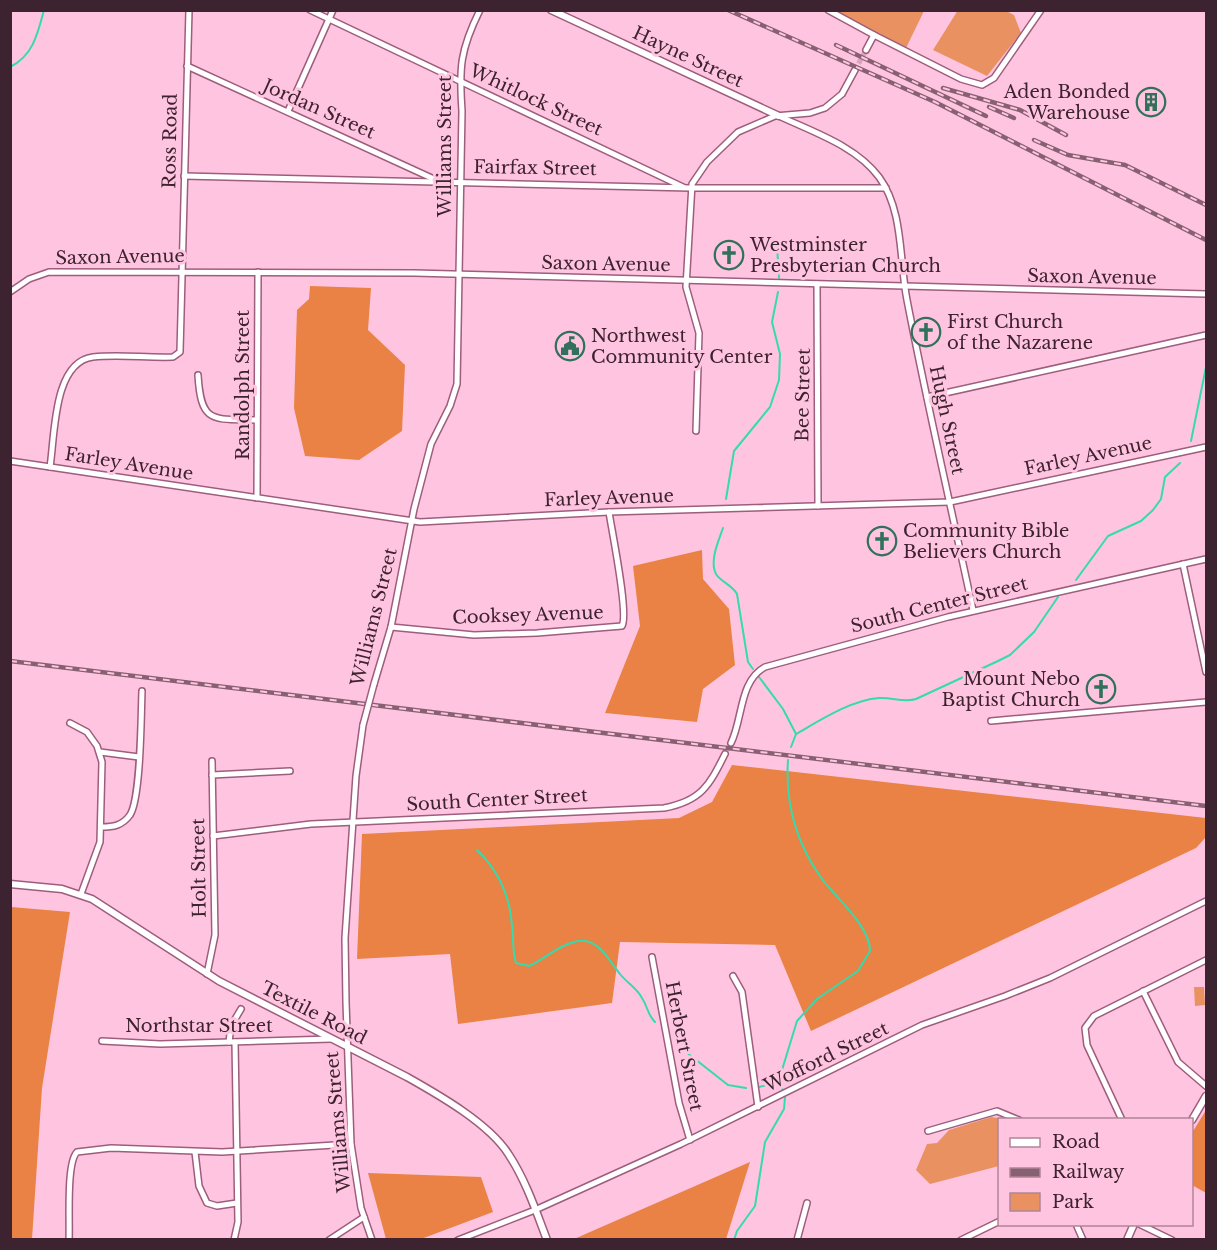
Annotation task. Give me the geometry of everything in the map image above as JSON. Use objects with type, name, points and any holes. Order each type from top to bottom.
[{"type":"street","name":"Ross Road","points":[[50,467],[62,383],[72,368],[93,357],[178,355],[189,10]]},
{"type":"street","name":"Whitlock Street","points":[[310,10],[687,187]]},
{"type":"street","points":[[288,111],[333,10]]},
{"type":"street","name":"Williams Street","points":[[372,1239],[364,1218],[351,1144],[345,938],[353,823],[363,725],[391,627],[412,521],[433,438],[450,406],[457,384],[462,54],[480,10]]},
{"type":"street","name":"Hayne Street","points":[[551,10],[779,116]]},
{"type":"street","points":[[828,10],[961,80],[982,85],[994,78],[1041,10]]},
{"type":"street","points":[[866,50],[874,35]]},
{"type":"street","name":"Jordan Street","points":[[187,66],[438,181]]},
{"type":"street","points":[[696,431],[699,333],[686,289],[687,187],[706,162],[729,139],[750,125],[779,116],[810,113],[830,105],[842,94],[855,70]]},
{"type":"street","name":"Hugh Street","points":[[779,116],[856,156],[874,171],[886,188],[902,254],[905,286],[927,397],[973,610]]},
{"type":"street","name":"Fairfax Street","points":[[184,176],[687,187],[886,188]]},
{"type":"street","name":"Saxon Avenue","points":[[10,292],[29,279],[49,272],[182,271],[460,275],[1206,294]]},
{"type":"street","name":"Randolph Street","points":[[257,498],[258,272]]},
{"type":"street","name":"Bee Street","points":[[817,284],[818,506]]},
{"type":"street","points":[[927,397],[1206,335]]},
{"type":"street","points":[[198,375],[200,400],[206,412],[216,419],[256,420]]},
{"type":"street","name":"Farley Avenue","points":[[10,461],[412,521],[609,512],[950,502],[1206,447]]},
{"type":"street","name":"Cooksey Avenue","points":[[391,627],[474,635],[622,626],[624,620],[621,583],[609,512]]},
{"type":"street","name":"South Center Street","points":[[731,743],[739,723],[748,684],[765,667],[973,610],[1206,559]]},
{"type":"street","points":[[1182,564],[1206,672]]},
{"type":"street","points":[[101,827],[115,827],[131,814],[134,808],[142,690]]},
{"type":"street","points":[[991,721],[1206,702]]},
{"type":"street","points":[[70,723],[87,732],[100,752],[101,827],[98,850],[81,894]]},
{"type":"street","points":[[100,752],[139,757]]},
{"type":"street","name":"South Center Street","points":[[213,836],[275,826],[676,806],[704,791],[725,754]]},
{"type":"street","name":"Holt Street","points":[[207,974],[215,935],[212,761]]},
{"type":"street","points":[[212,775],[290,771]]},
{"type":"street","name":"Textile Road","points":[[10,884],[52,887],[81,894],[126,919],[207,974],[422,1085],[481,1126],[509,1155],[548,1239]]},
{"type":"street","name":"Wofford Street","points":[[458,1239],[535,1210],[690,1140],[922,1025],[1039,982],[1206,901]]},
{"type":"street","name":"Herbert Street","points":[[652,957],[679,1103],[690,1140]]},
{"type":"street","points":[[1122,1118],[1086,1045],[1085,1028],[1094,1016],[1206,960]]},
{"type":"street","points":[[733,976],[742,992],[758,1107]]},
{"type":"street","points":[[1143,991],[1178,1062],[1206,1086]]},
{"type":"street","points":[[234,1239],[238,1228],[231,1026],[241,1009]]},
{"type":"street","name":"Northstar Street","points":[[102,1041],[160,1044],[332,1039]]},
{"type":"street","points":[[1192,1118],[1206,1096]]},
{"type":"street","points":[[928,1131],[997,1111],[1017,1118]]},
{"type":"street","points":[[69,1239],[71,1176],[75,1154],[111,1148],[195,1152],[351,1144]]},
{"type":"street","points":[[195,1152],[200,1186],[207,1203],[217,1206],[237,1203]]},
{"type":"street","points":[[797,1239],[807,1203]]},
{"type":"street","points":[[329,1239],[364,1218]]},
{"type":"street","points":[[961,1239],[998,1221]]},
{"type":"street","points":[[1143,1226],[1172,1239]]},
{"type":"green space","points":[[958,10],[1006,11],[1014,15],[1021,33],[987,76],[933,50]]},
{"type":"green space","points":[[831,11],[924,11],[905,50]]},
{"type":"green space","points":[[1194,987],[1204,987],[1205,1005],[1195,1006]]},
{"type":"green space","points":[[991,1117],[998,1118],[998,1166],[930,1184],[916,1170],[927,1144],[937,1143],[949,1130]]},
{"type":"shaded area","points":[[310,286],[371,288],[368,330],[405,365],[402,431],[359,460],[305,456],[294,408],[297,310],[309,299]]},
{"type":"shaded area","points":[[702,550],[703,579],[729,609],[735,665],[703,689],[697,722],[605,713],[640,626],[633,566]]},
{"type":"shaded area","points":[[732,765],[1206,818],[1206,837],[1196,848],[811,1031],[775,945],[620,942],[612,1003],[458,1024],[450,954],[357,959],[362,834],[679,818],[712,802]]},
{"type":"shaded area","points":[[11,907],[70,912],[42,1088],[32,1239],[11,1239]]},
{"type":"shaded area","points":[[1206,1110],[1206,1193],[1193,1186],[1193,1131]]},
{"type":"shaded area","points":[[750,1162],[726,1239],[574,1239]]},
{"type":"shaded area","points":[[368,1173],[481,1177],[493,1212],[421,1239],[386,1239]]},
{"type":"waterway","points":[[10,67],[24,57],[29,50],[37,35],[44,10]]},
{"type":"waterway","points":[[777,246],[779,278]]},
{"type":"waterway","points":[[726,499],[734,451],[770,407],[779,380],[780,354],[772,322],[778,292]]},
{"type":"waterway","points":[[1191,441],[1206,367]]},
{"type":"waterway","points":[[1076,580],[1108,536],[1141,521],[1153,510],[1161,499],[1165,477],[1180,463]]},
{"type":"waterway","points":[[723,528],[715,551],[714,569],[718,577],[737,594],[748,662],[753,669]]},
{"type":"waterway","points":[[796,734],[857,703],[879,698],[916,699],[1010,655],[1034,632],[1058,597]]},
{"type":"waterway","points":[[759,677],[783,709],[796,734],[791,747]]},
{"type":"waterway","points":[[734,1240],[737,1231],[755,1206],[765,1142],[784,1109],[785,1097],[780,1082],[797,1021],[817,999],[858,971],[870,951],[865,932],[852,913],[822,879],[805,851],[794,822],[788,792],[788,760]]},
{"type":"waterway","points":[[477,850],[497,875],[506,894],[511,915],[516,963],[529,966],[568,944],[589,942],[606,955],[637,991],[655,1022]]},
{"type":"waterway","points":[[686,1052],[728,1085],[746,1088]]},
{"type":"waterway","points":[[759,1087],[780,1082]]},
{"type":"tunnel","points":[[855,70],[866,50]]},
{"type":"tunnel","points":[[725,754],[731,743]]},
{"type":"railway","points":[[728,10],[935,102],[1206,240]]},
{"type":"railway","points":[[836,45],[986,116]]},
{"type":"railway","points":[[943,88],[1020,110],[1066,135]]},
{"type":"railway","points":[[989,107],[1014,118]]},
{"type":"railway","points":[[1034,140],[1068,155],[1125,165],[1206,205]]},
{"type":"railway","points":[[10,661],[1206,806]]},
{"type":"place","name":"Aden Bonded Warehouse","points":[[1151,102]]},
{"type":"place","name":"Westminster Presbyterian Church","points":[[729,255]]},
{"type":"place","name":"First Church of the Nazarene","points":[[926,332]]},
{"type":"place","name":"Northwest Community Center","points":[[570,346]]},
{"type":"place","name":"Community Bible Believers Church","points":[[882,541]]},
{"type":"place","name":"Mount Nebo Baptist Church","points":[[1101,689]]}]
